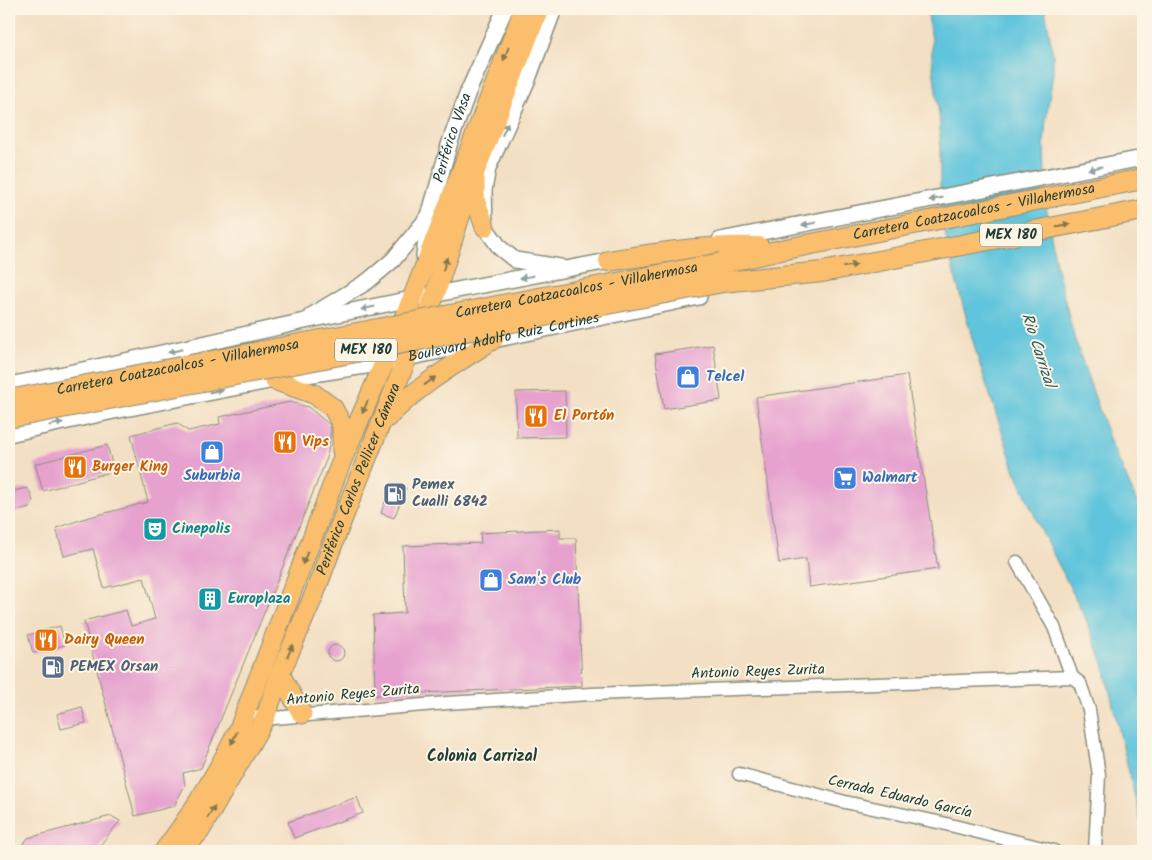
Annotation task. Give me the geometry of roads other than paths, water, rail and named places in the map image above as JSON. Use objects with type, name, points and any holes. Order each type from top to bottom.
[{"type":"highway","name":"Carretera Coatzacoalcos - Villahermosa","points":[[9,418],[722,272],[786,248],[1137,180]]},
{"type":"highway","name":"Carretera Coatzacoalcos - Villahermosa","points":[[9,400],[722,272],[822,272],[1143,210]]},
{"type":"highway","points":[[609,261],[698,248],[727,246],[786,248]]},
{"type":"main road","name":"Periférico Carlos Pellicer Cámara","points":[[246,713],[342,460],[412,299],[524,9]]},
{"type":"main road","name":"Periférico Carlos Pellicer Cámara","points":[[182,851],[200,831],[265,718],[280,674],[314,596],[337,533],[407,358],[436,295],[475,172],[539,9]]},
{"type":"main road","points":[[475,172],[476,199],[485,226]]},
{"type":"main road","points":[[429,216],[450,201]]},
{"type":"main road","points":[[381,425],[406,398],[450,366],[494,339]]},
{"type":"main road","points":[[274,380],[314,394],[332,408],[342,425],[342,460]]},
{"type":"main road","points":[[280,674],[302,714]]},
{"type":"main road","points":[[164,851],[184,826],[223,763],[246,713]]},
{"type":"street","name":"Periférico Vhsa","points":[[422,272],[429,216],[456,125],[468,92],[505,9]]},
{"type":"street","points":[[554,9],[528,79],[488,168],[484,190],[485,226],[500,248],[516,260],[571,268]]},
{"type":"street","points":[[9,385],[109,366],[300,322],[412,299],[857,215],[1143,158]]},
{"type":"street","points":[[300,322],[368,281],[393,260],[429,216]]},
{"type":"street","name":"Boulevard Adolfo Ruiz Cortines","points":[[9,434],[109,412],[274,380],[384,363],[822,272]]},
{"type":"street","points":[[1017,562],[1054,627],[1072,677],[1080,683],[1088,710],[1099,775],[1094,851]]},
{"type":"street","name":"Antonio Reyes Zurita","points":[[265,718],[447,703],[591,694],[1072,677]]},
{"type":"street","points":[[246,713],[265,718]]},
{"type":"street","name":"Cerrada Eduardo García","points":[[739,774],[845,802],[942,823],[1054,851]]},
{"type":"water","name":"Rio Carrizal","points":[[927,9],[1045,9],[1053,55],[1053,73],[1044,143],[1046,205],[1056,265],[1074,337],[1110,441],[1143,516],[1143,831],[1103,663],[1085,617],[1041,530],[1015,471],[978,359],[949,255],[940,202],[940,123]]},
{"type":"place","name":"Telcel","points":[[688,377]]},
{"type":"place","name":"El Portón","points":[[536,416]]},
{"type":"place","name":"Vips","points":[[285,442]]},
{"type":"place","name":"Suburbia","points":[[212,452]]},
{"type":"place","name":"Burger King","points":[[75,467]]},
{"type":"place","name":"Walmart","points":[[845,478]]},
{"type":"place","name":"Pemex Cualli 6842","points":[[395,494]]},
{"type":"place","name":"Cinepolis","points":[[155,529]]},
{"type":"place","name":"Sam's Club","points":[[491,580]]},
{"type":"place","name":"Europlaza","points":[[210,599]]},
{"type":"place","name":"Dairy Queen","points":[[46,640]]},
{"type":"place","name":"PEMEX Orsan","points":[[53,667]]},
{"type":"district","name":"Colonia Carrizal","points":[[482,756]]}]
